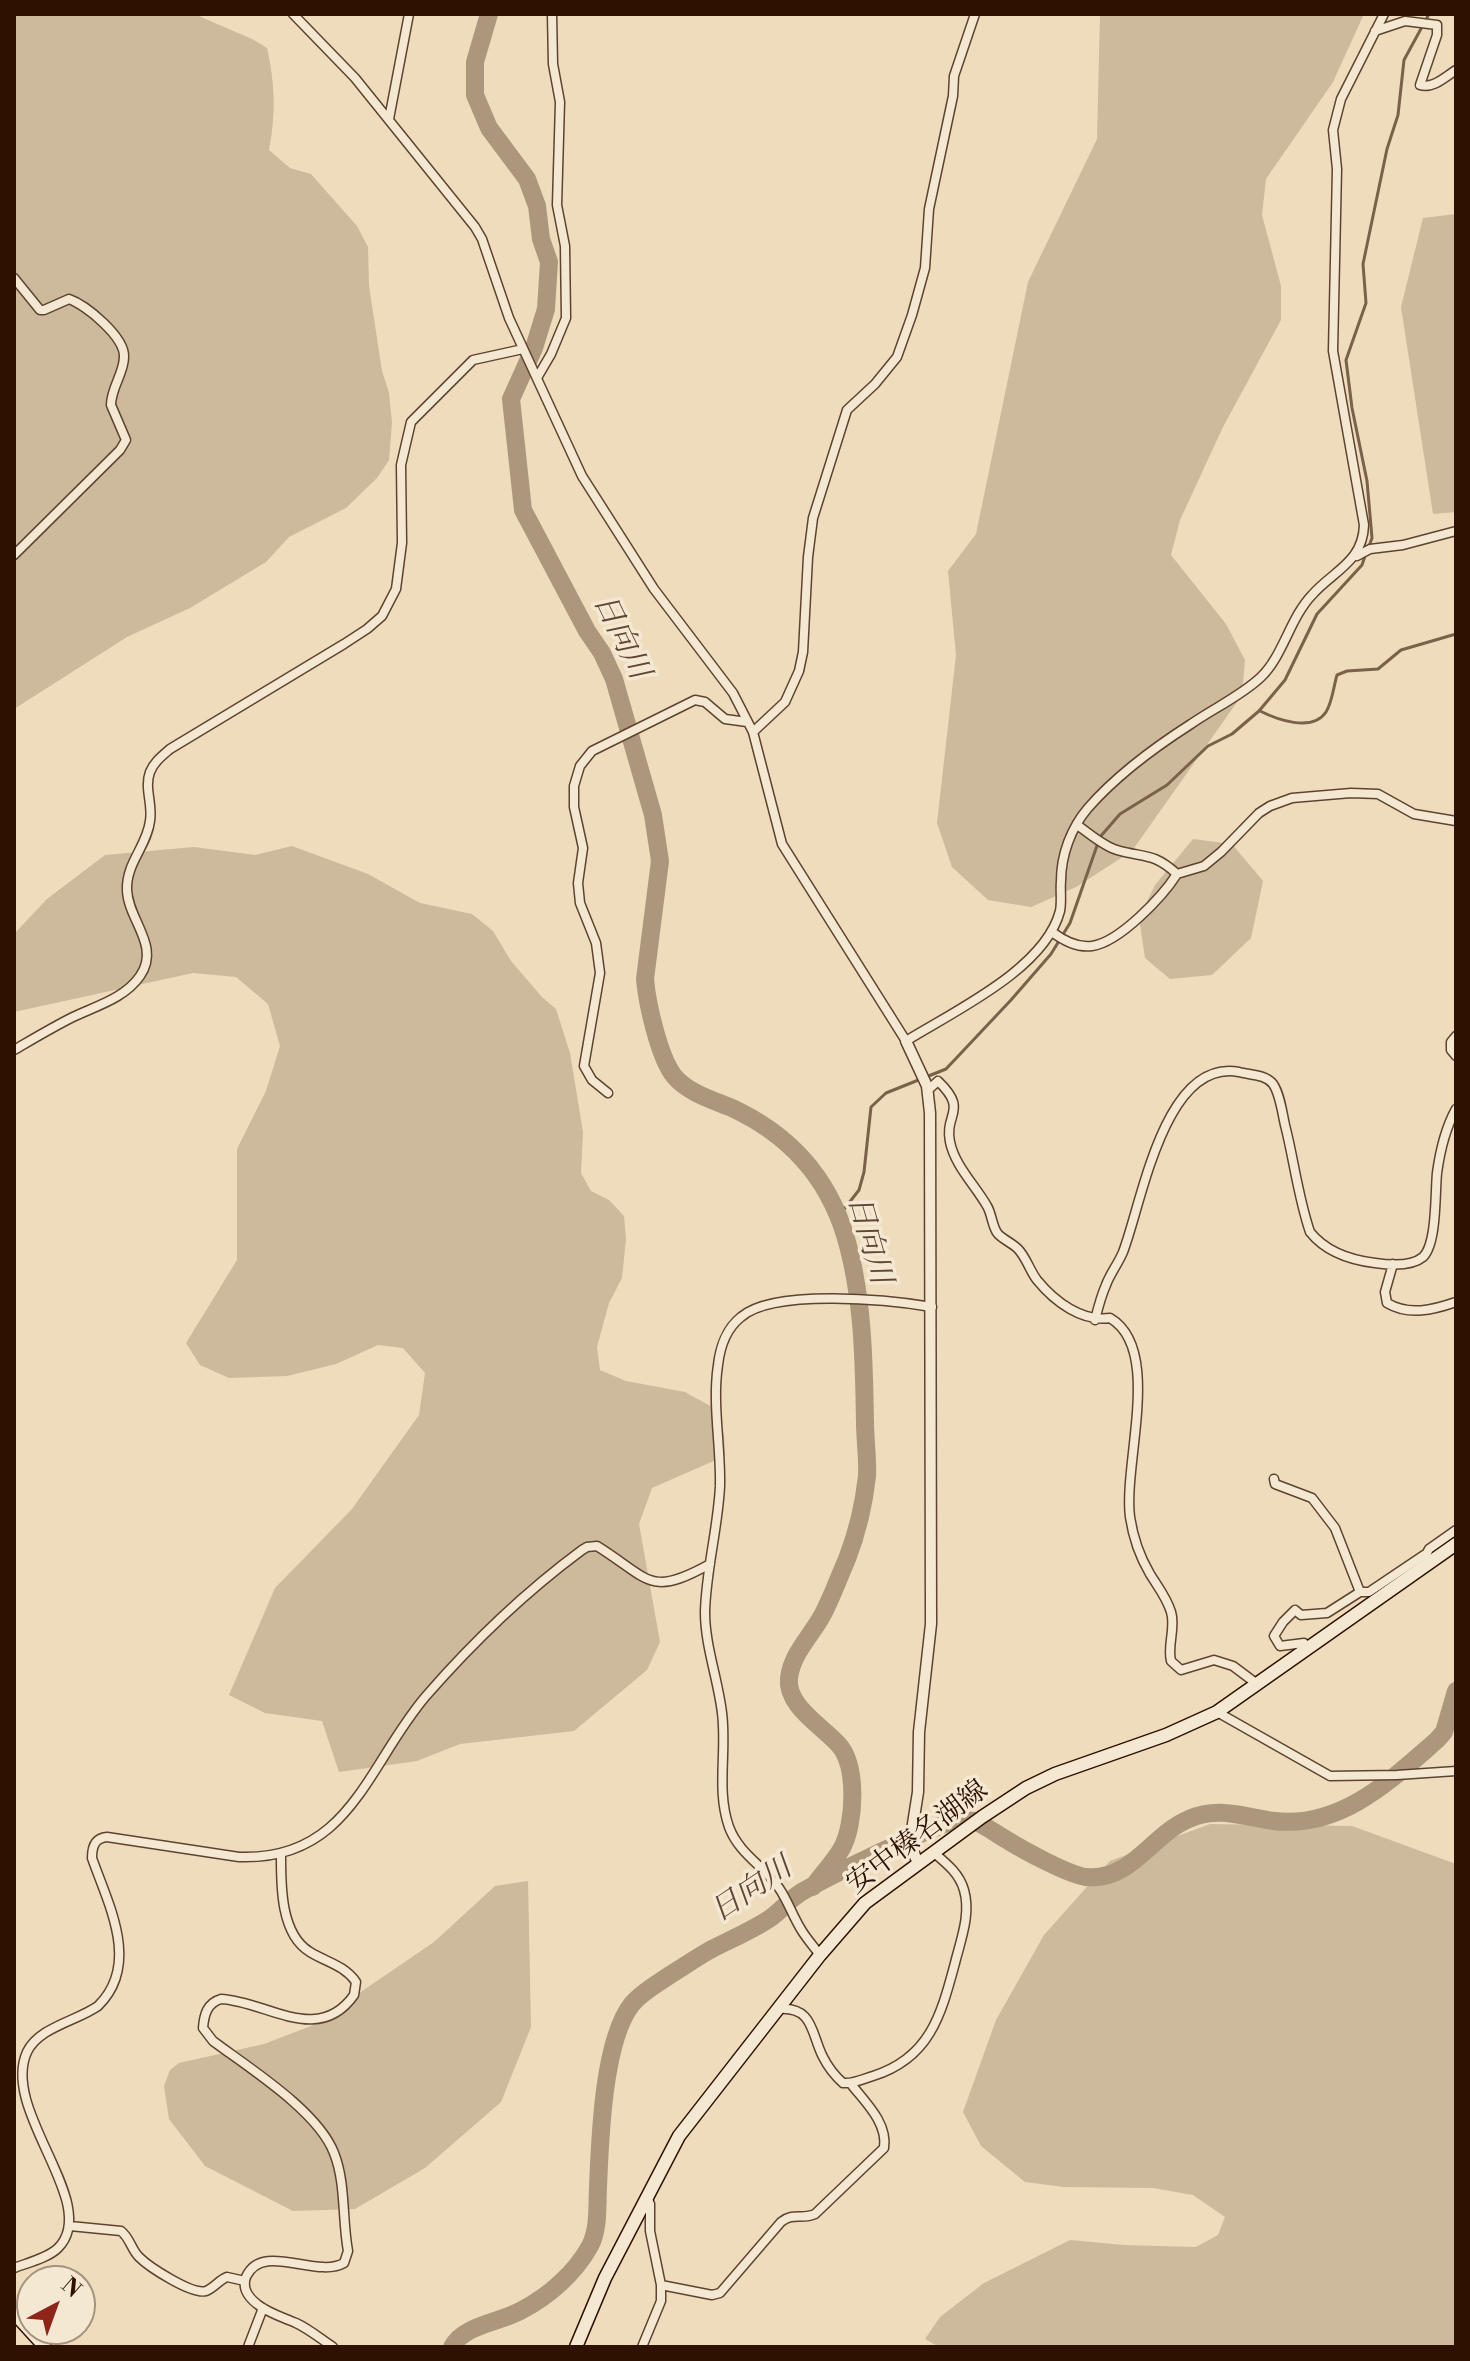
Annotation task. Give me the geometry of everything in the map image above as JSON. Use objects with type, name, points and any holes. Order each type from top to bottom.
[{"type":"main road","name":"安中榛名湖線","points":[[576,2347],[605,2278],[679,2136],[820,1955],[865,1903],[1026,1788],[1055,1774],[1166,1735],[1217,1712],[1426,1559],[1456,1544]]},
{"type":"main road","points":[[14,2313],[45,2347]]},
{"type":"street","points":[[293,14],[322,41],[389,119],[482,239],[524,351],[591,494],[654,589],[733,693],[753,732],[782,844],[906,1041],[926,1084],[930,1113],[932,1307],[931,1624],[911,1845],[918,1864]]},
{"type":"street","points":[[389,119],[409,14]]},
{"type":"street","points":[[536,374],[551,354],[566,318],[565,246],[557,205],[560,102],[553,64],[552,14]]},
{"type":"street","points":[[753,732],[785,702],[799,671],[813,518],[847,410],[875,384],[897,357],[912,315],[925,268],[929,209],[953,96],[954,76],[975,14]]},
{"type":"street","points":[[906,1041],[1010,975],[1040,948],[1052,932],[1061,908],[1064,857],[1077,825],[1088,808],[1146,756],[1264,675],[1300,608],[1360,549],[1364,525],[1333,351],[1337,169],[1333,130],[1341,99],[1384,14]]},
{"type":"street","points":[[1375,31],[1405,21],[1437,25],[1437,35],[1420,85],[1428,87],[1456,70]]},
{"type":"street","points":[[14,278],[40,310],[69,299],[76,301],[105,325],[115,338],[124,358],[111,405],[126,440],[120,450],[14,555]]},
{"type":"street","points":[[14,1050],[47,1030],[119,995],[141,976],[148,951],[126,893],[127,876],[150,822],[148,781],[155,763],[170,749],[367,629],[382,616],[390,605],[399,576],[402,543],[401,465],[411,422],[473,360],[524,351]]},
{"type":"street","points":[[1353,558],[1370,549],[1403,545],[1456,531]]},
{"type":"street","points":[[608,1093],[592,1080],[584,1066],[600,973],[599,953],[579,892],[583,848],[573,794],[580,766],[599,747],[695,700],[705,702],[725,719],[747,722]]},
{"type":"street","points":[[1052,932],[1074,945],[1093,946],[1101,943],[1142,913],[1167,890],[1177,874],[1204,866],[1259,813],[1292,798],[1378,794],[1414,814],[1456,821]]},
{"type":"street","points":[[1077,825],[1114,850],[1150,856],[1165,863],[1177,874]]},
{"type":"street","points":[[1456,1036],[1451,1042],[1451,1050],[1456,1056]]},
{"type":"street","points":[[1095,1320],[1106,1285],[1123,1253],[1151,1163],[1171,1118],[1196,1082],[1218,1071],[1264,1077],[1273,1084],[1306,1220],[1316,1239],[1330,1250],[1352,1259],[1393,1264],[1419,1260],[1426,1253],[1433,1225],[1442,1144],[1456,1109]]},
{"type":"street","points":[[926,1084],[938,1081],[951,1093],[954,1102],[949,1140],[955,1158],[988,1208],[997,1233],[1019,1249],[1038,1281],[1053,1295],[1083,1317],[1095,1320],[1110,1318],[1128,1334],[1134,1349],[1138,1394],[1128,1502],[1138,1549],[1171,1612],[1171,1661],[1181,1670],[1204,1662],[1225,1662],[1257,1684]]},
{"type":"street","points":[[1393,1264],[1385,1292],[1387,1303],[1399,1311],[1432,1310],[1456,1302]]},
{"type":"street","points":[[820,1955],[779,1887],[740,1848],[730,1829],[722,1800],[723,1715],[706,1625],[721,1456],[716,1380],[725,1339],[739,1318],[749,1312],[780,1304],[842,1298],[932,1307]]},
{"type":"street","points":[[1274,1479],[1275,1484],[1312,1498],[1335,1528],[1360,1592]]},
{"type":"street","points":[[1309,1647],[1304,1643],[1280,1646],[1274,1636],[1295,1610],[1301,1615],[1327,1613],[1360,1592],[1369,1592],[1426,1559],[1456,1530]]},
{"type":"street","points":[[14,2268],[55,2251],[62,2245],[70,2226],[65,2197],[35,2127],[25,2096],[23,2077],[27,2053],[33,2043],[98,2006],[109,1993],[118,1969],[119,1946],[114,1916],[92,1858],[94,1845],[107,1837],[239,1857],[260,1857],[281,1854],[313,1841],[338,1820],[385,1758],[423,1700],[450,1669],[538,1584],[587,1547],[597,1546],[648,1580],[664,1584],[685,1579],[710,1564]]},
{"type":"street","points":[[1217,1712],[1330,1776],[1456,1771]]},
{"type":"street","points":[[778,2009],[788,2008],[807,2018],[829,2068],[843,2083],[851,2084],[886,2072],[911,2057],[931,2031],[947,1999],[964,1928],[966,1904],[961,1881],[933,1852]]},
{"type":"street","points":[[281,1854],[281,1883],[294,1936],[309,1951],[346,1971],[356,1982],[354,1995],[344,2007],[313,2020],[287,2017],[221,1999],[207,2010],[203,2028],[206,2036],[306,2114],[327,2140],[338,2169],[348,2251],[344,2263],[329,2268],[263,2261],[253,2266],[245,2281],[246,2291],[263,2308],[304,2328],[333,2347]]},
{"type":"street","points":[[661,2285],[712,2295],[720,2293],[781,2222],[791,2215],[806,2217],[815,2214],[884,2148],[879,2121],[851,2084]]},
{"type":"street","points":[[642,2347],[661,2301],[661,2285],[650,2231],[650,2204],[646,2196]]},
{"type":"street","points":[[70,2226],[121,2231],[126,2234],[137,2256],[193,2290],[208,2290],[227,2277],[245,2281]]},
{"type":"street","points":[[248,2347],[263,2308]]},
{"type":"shaded area","points":[[14,14],[194,14],[267,48],[274,99],[269,150],[290,168],[311,174],[357,226],[368,247],[369,286],[392,423],[389,460],[377,478],[346,508],[289,537],[266,562],[190,608],[127,637],[14,709]]},
{"type":"shaded area","points":[[1100,14],[1364,14],[1333,82],[1266,179],[1262,215],[1281,286],[1281,320],[1223,427],[1180,520],[1171,555],[1226,624],[1245,660],[1242,695],[1132,851],[1076,887],[1031,907],[988,900],[952,867],[937,823],[956,655],[948,571],[976,534],[1028,282],[1097,139]]},
{"type":"shaded area","points":[[1456,214],[1456,512],[1433,514],[1401,307],[1423,218]]},
{"type":"shaded area","points":[[1193,839],[1232,844],[1263,881],[1251,938],[1212,975],[1170,979],[1145,958],[1139,918],[1155,885]]},
{"type":"shaded area","points":[[292,846],[368,874],[420,903],[472,914],[493,931],[511,961],[556,1009],[570,1053],[583,1132],[581,1173],[591,1191],[609,1200],[624,1216],[626,1239],[622,1278],[609,1303],[597,1347],[600,1370],[626,1381],[685,1392],[712,1407],[724,1435],[725,1456],[652,1488],[639,1524],[660,1642],[647,1670],[574,1731],[460,1744],[417,1761],[339,1772],[322,1721],[265,1713],[229,1695],[275,1588],[352,1509],[419,1415],[425,1373],[403,1348],[378,1345],[336,1364],[287,1376],[229,1378],[200,1365],[186,1343],[237,1260],[237,1149],[266,1091],[280,1046],[268,1004],[236,977],[193,973],[14,1012],[14,934],[47,899],[105,855],[194,847],[255,855]]},
{"type":"shaded area","points":[[1210,1824],[1352,1826],[1456,1864],[1456,2347],[939,2347],[925,2339],[940,2317],[984,2283],[1070,2240],[1196,2247],[1218,2235],[1225,2217],[1193,2195],[1153,2188],[1064,2187],[1025,2182],[981,2146],[963,2112],[996,2020],[1044,1935],[1110,1861]]},
{"type":"shaded area","points":[[528,1881],[531,2027],[501,2102],[425,2168],[355,2209],[293,2211],[205,2166],[169,2119],[164,2086],[170,2070],[179,2063],[264,2044],[311,2026],[434,1942],[495,1886]]},
{"type":"waterway","name":"日向川","points":[[489,14],[475,62],[475,95],[489,128],[527,179],[537,206],[541,239],[549,262],[546,309],[534,348],[511,399],[523,510],[614,679],[653,815],[660,861],[645,979],[655,1029],[663,1056],[680,1082],[752,1119],[788,1144],[803,1159],[828,1194],[837,1214],[856,1281],[864,1375],[867,1470],[864,1497],[847,1559],[823,1614],[794,1660],[789,1678],[793,1698],[806,1715],[838,1744],[849,1766],[851,1780],[852,1810],[846,1838],[839,1853],[813,1887]]},
{"type":"waterway","points":[[1368,549],[1372,538],[1367,481],[1346,360],[1366,303],[1363,264],[1387,149],[1398,115],[1404,60],[1429,14]]},
{"type":"waterway","points":[[838,1217],[859,1190],[871,1107],[886,1093],[946,1069],[1011,1000],[1051,954],[1070,923],[1100,837],[1120,814],[1167,785],[1208,746],[1232,734],[1259,711],[1285,680],[1317,614],[1362,565],[1365,556]]},
{"type":"waterway","points":[[1260,711],[1294,722],[1312,722],[1326,712],[1337,675],[1347,671],[1378,669],[1401,650],[1456,634]]},
{"type":"waterway","points":[[452,2347],[465,2334],[514,2314],[542,2298],[569,2274],[590,2246],[597,2217],[605,2091],[615,2041],[622,2020],[632,2004],[670,1975],[762,1923],[812,1886],[884,1850],[954,1821],[965,1819],[976,1822],[1069,1872],[1102,1877],[1129,1865],[1176,1826],[1200,1815],[1221,1813],[1274,1821],[1321,1817],[1343,1809],[1383,1785],[1437,1740],[1444,1732],[1456,1691]]}]
